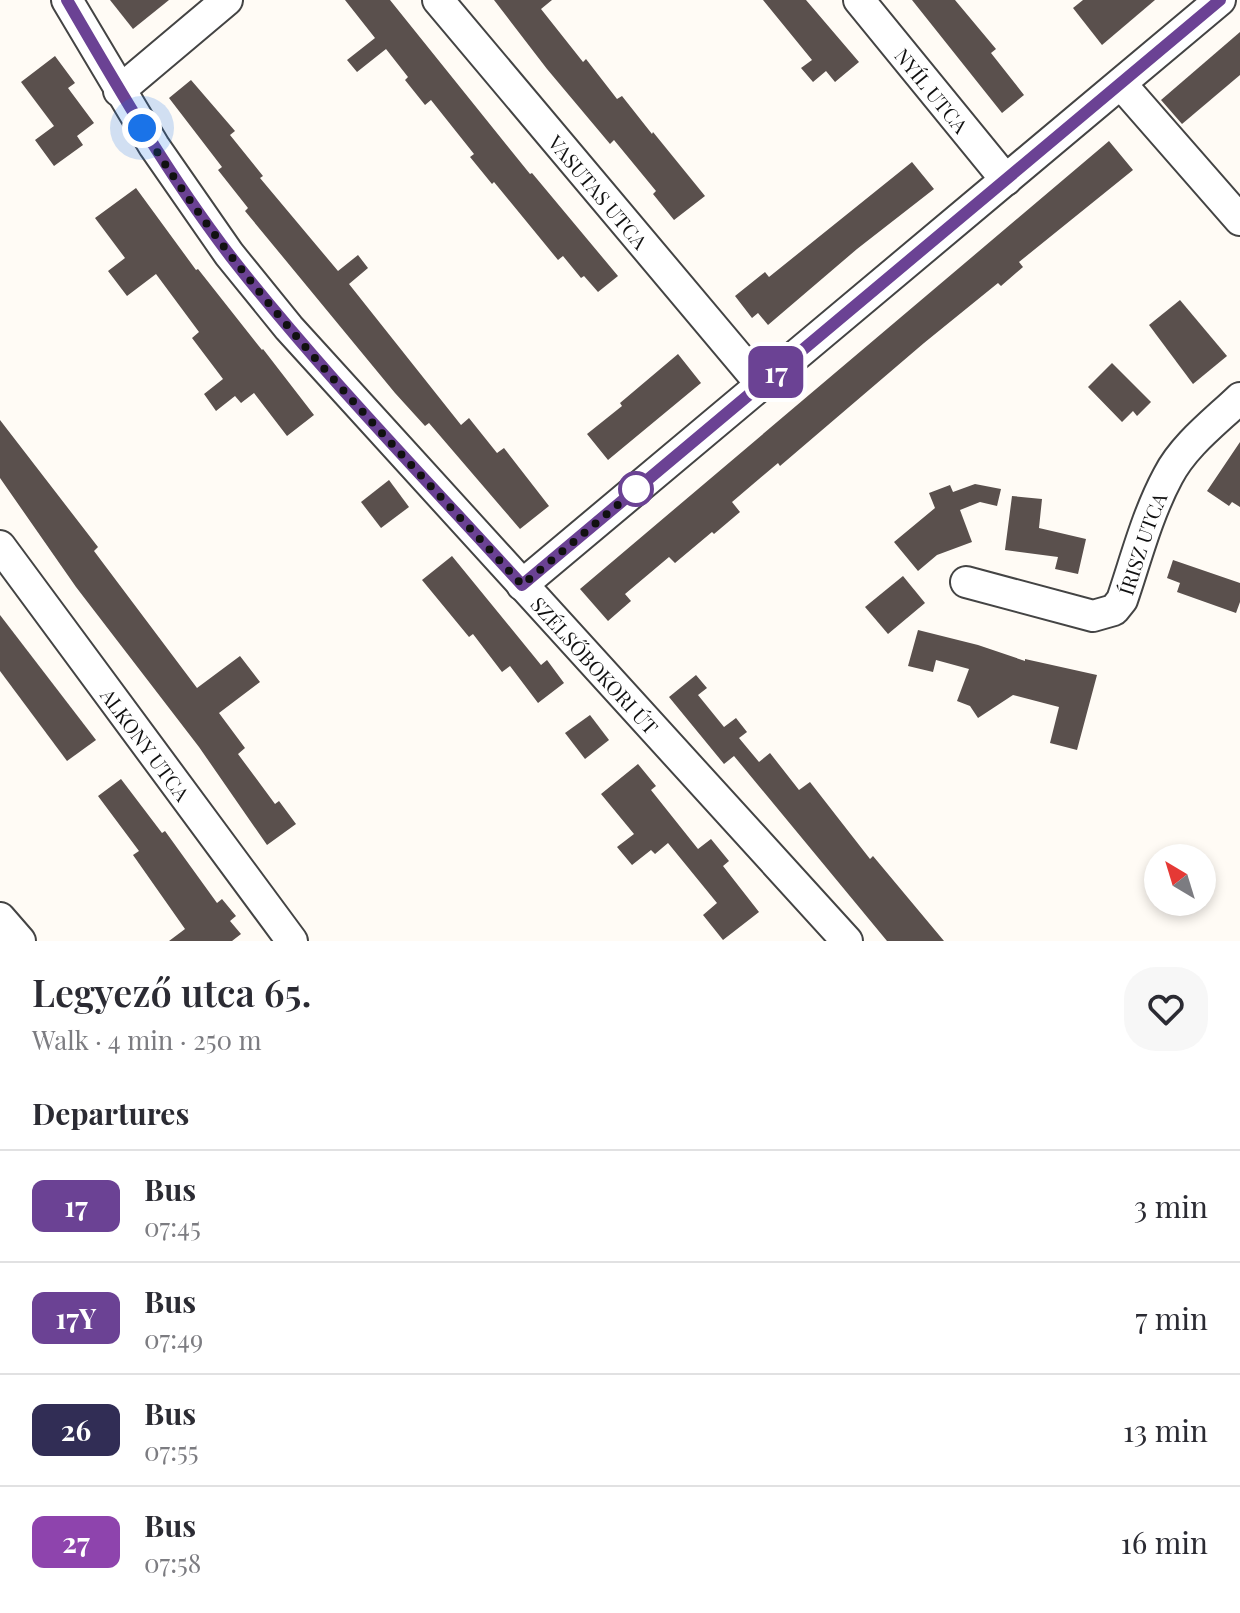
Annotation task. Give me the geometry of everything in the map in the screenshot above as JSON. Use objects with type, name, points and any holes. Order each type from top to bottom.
[{"type":"street","name":"SZÉLSŐBOKORI ÚT","points":[[67,0],[154,146],[229,254],[279,316],[847,941]]},
{"type":"street","points":[[119,91],[227,0]]},
{"type":"street","name":"VASUTAS UTCA","points":[[438,0],[761,384]]},
{"type":"street","name":"NYÍL UTCA","points":[[859,0],[1006,180]]},
{"type":"street","points":[[522,585],[1220,0]]},
{"type":"street","points":[[1121,84],[1240,220]]},
{"type":"street","name":"ÍRISZ UTCA","points":[[966,582],[1093,616],[1114,610],[1122,600],[1169,474],[1190,446],[1240,398]]},
{"type":"street","name":"ALKONY UTCA","points":[[0,546],[292,941]]},
{"type":"street","points":[[0,918],[20,941]]},
{"type":"building","points":[[110,0],[169,0],[133,29]]},
{"type":"building","points":[[345,0],[390,0],[530,174],[618,276],[598,292],[584,276],[581,278],[563,256],[558,260],[470,157],[474,154],[431,100],[425,105],[386,49],[357,72],[347,60],[375,38]]},
{"type":"building","points":[[494,0],[552,0],[541,9],[617,99],[622,96],[705,196],[674,220],[653,194],[656,191],[614,140],[610,144]]},
{"type":"building","points":[[763,0],[806,0],[859,62],[835,82],[826,71],[813,82],[801,68],[812,60]]},
{"type":"building","points":[[912,0],[955,0],[996,49],[991,53],[1024,95],[1002,113]]},
{"type":"building","points":[[1083,0],[1155,0],[1102,45],[1073,8]]},
{"type":"building","points":[[1240,32],[1240,75],[1182,124],[1161,100]]},
{"type":"building","points":[[55,56],[75,83],[68,88],[94,123],[77,136],[83,145],[54,166],[35,140],[54,126],[21,82]]},
{"type":"building","points":[[191,80],[235,131],[230,135],[263,176],[260,178],[338,271],[358,255],[368,268],[349,284],[461,425],[469,418],[497,453],[504,448],[549,506],[520,529],[429,423],[425,426],[395,393],[245,211],[248,208],[218,170],[222,167],[169,98]]},
{"type":"building","points":[[1109,141],[1133,170],[1019,262],[1023,267],[1001,286],[998,283],[780,466],[778,463],[732,502],[740,512],[675,563],[669,557],[625,594],[631,601],[608,621],[580,589]]},
{"type":"building","points":[[912,162],[934,189],[768,325],[758,313],[752,318],[735,296],[765,272],[769,277]]},
{"type":"building","points":[[136,188],[196,270],[314,415],[287,436],[254,393],[241,403],[235,396],[216,411],[204,394],[223,379],[192,338],[199,332],[156,274],[127,296],[108,271],[125,258],[95,218]]},
{"type":"building","points":[[1180,300],[1227,356],[1193,384],[1149,325]]},
{"type":"building","points":[[678,354],[701,383],[608,460],[587,434]]},
{"type":"building","points":[[1112,363],[1151,402],[1137,416],[1133,411],[1122,422],[1088,387]]},
{"type":"building","points":[[0,420],[98,547],[94,551],[197,688],[240,656],[260,682],[219,713],[245,748],[238,754],[275,804],[279,801],[296,824],[267,845],[199,747],[76,587],[0,478]]},
{"type":"building","points":[[1240,442],[1240,507],[1232,502],[1229,506],[1207,491]]},
{"type":"building","points":[[389,480],[409,507],[381,528],[361,502]]},
{"type":"building","points":[[975,484],[1001,489],[997,506],[980,502],[960,510],[972,542],[937,555],[918,571],[894,542],[935,508],[929,493],[950,485],[953,492]]},
{"type":"building","points":[[1012,496],[1042,499],[1039,528],[1086,539],[1078,574],[1055,569],[1058,557],[1005,550]]},
{"type":"building","points":[[452,556],[541,665],[547,660],[564,683],[538,703],[510,666],[502,672],[473,634],[469,637],[422,580]]},
{"type":"building","points":[[1173,560],[1240,583],[1240,602],[1236,613],[1177,592],[1180,583],[1167,578]]},
{"type":"building","points":[[903,576],[925,603],[888,634],[865,607]]},
{"type":"building","points":[[0,615],[96,740],[67,761],[0,671]]},
{"type":"building","points":[[918,630],[1025,661],[1097,675],[1077,750],[1050,743],[1059,707],[1013,695],[978,718],[970,706],[957,701],[969,669],[936,660],[933,672],[908,666]]},
{"type":"building","points":[[696,675],[707,688],[698,695],[724,727],[736,718],[747,732],[739,738],[759,762],[770,753],[799,790],[810,782],[870,859],[873,856],[944,941],[887,941],[734,756],[724,764],[669,697]]},
{"type":"building","points":[[590,715],[609,740],[585,759],[565,733]]},
{"type":"building","points":[[638,764],[656,786],[651,790],[698,849],[711,839],[729,861],[723,866],[759,912],[723,940],[703,915],[717,903],[668,843],[655,854],[651,850],[632,865],[617,847],[634,834],[601,794]]},
{"type":"building","points":[[121,779],[162,833],[165,831],[217,903],[222,899],[236,916],[230,921],[241,934],[232,941],[169,941],[185,929],[133,855],[139,851],[98,796]]},
{"type":"bus line","name":"17","points":[[67,0],[154,146],[229,254],[289,328],[522,585],[1220,0]]},
{"type":"route","points":[[142,128],[229,254],[289,328],[522,585],[644,483],[636,489]]}]
